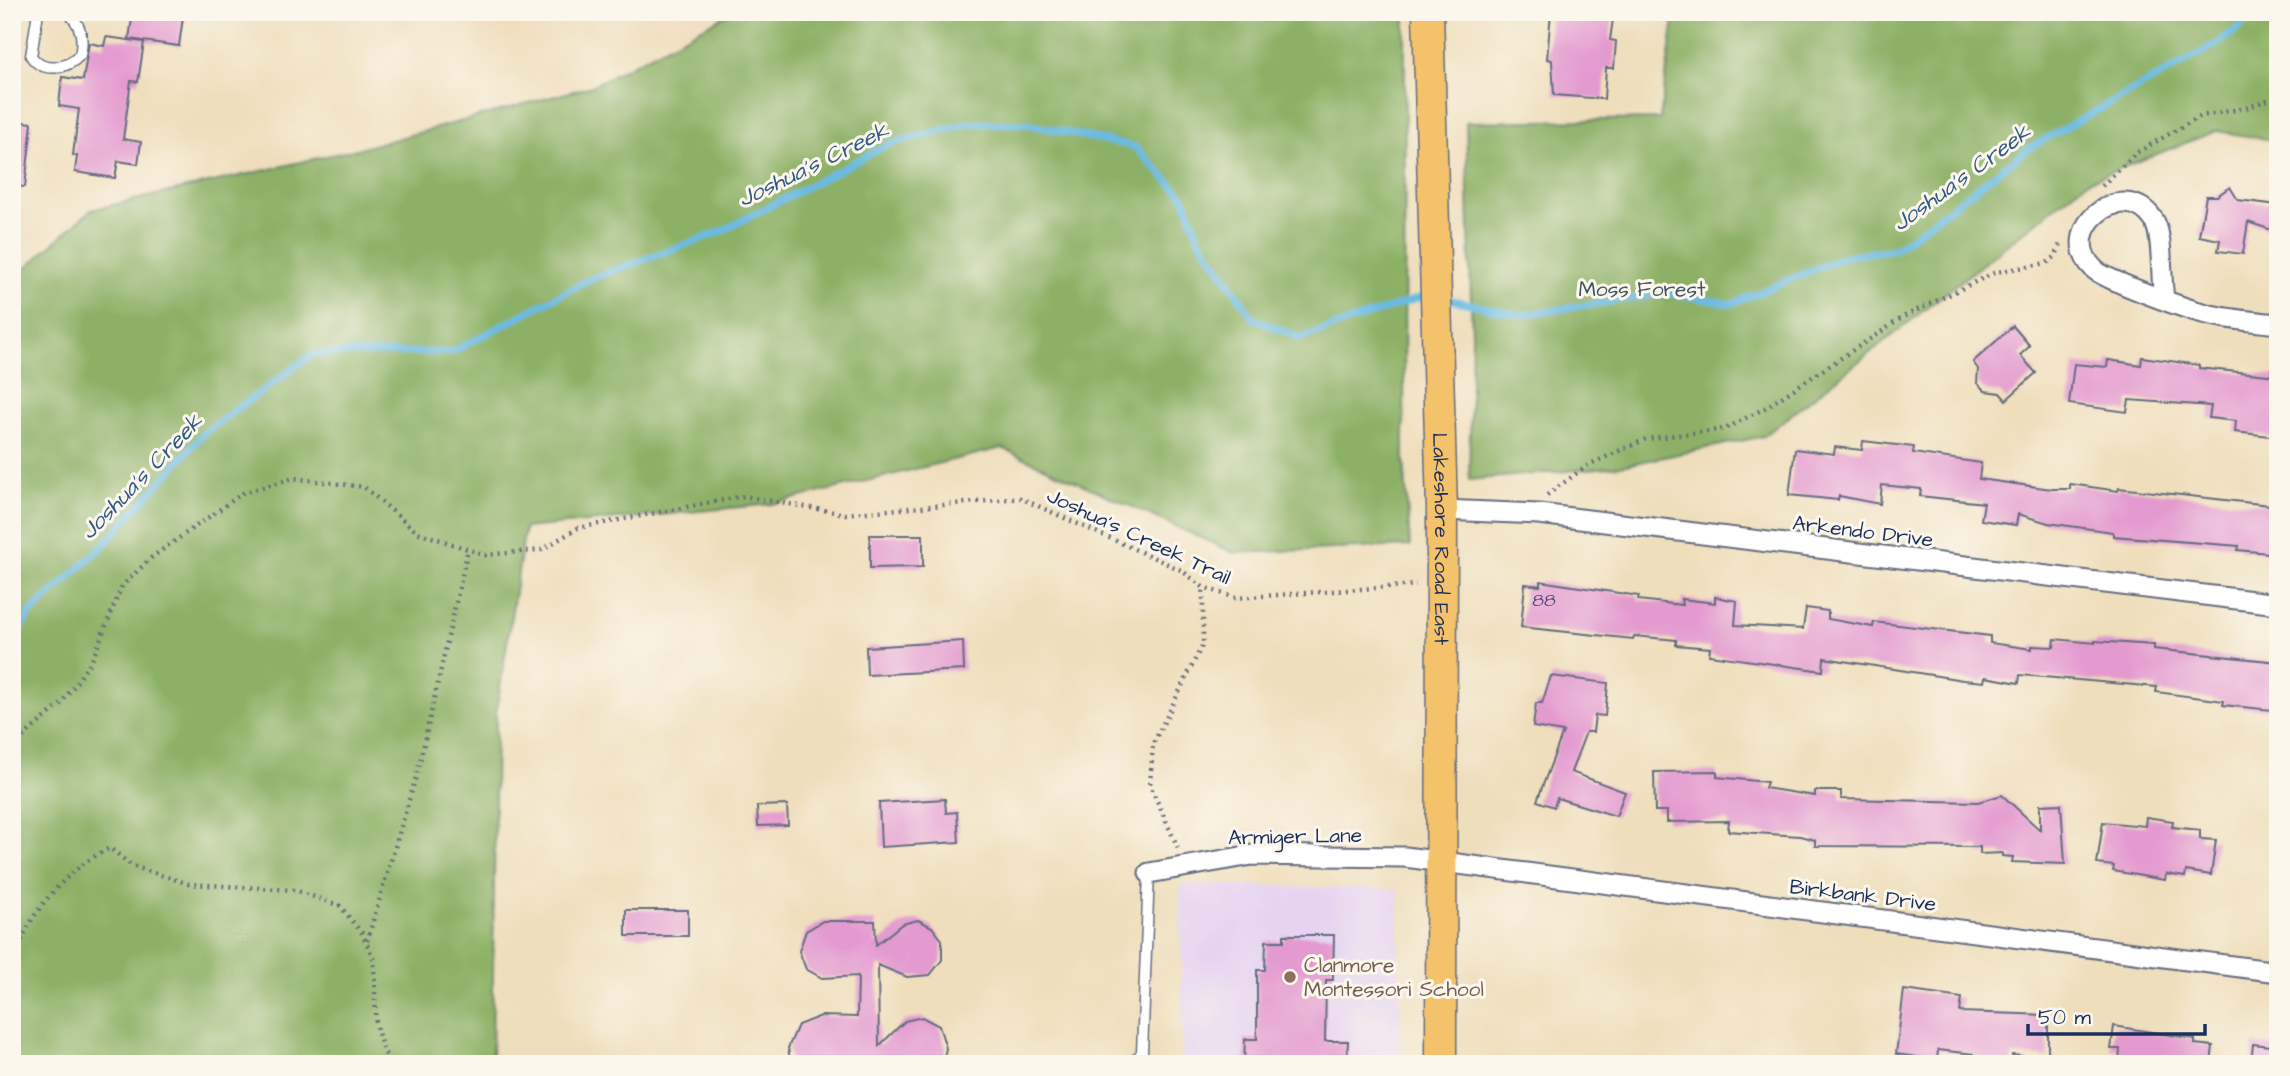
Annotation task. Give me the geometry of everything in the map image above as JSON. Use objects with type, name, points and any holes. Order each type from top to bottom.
[{"type":"main road","name":"Lakeshore Road East","points":[[1428,12],[1435,364],[1442,510],[1441,1064]]},
{"type":"street","points":[[2164,298],[2160,271],[2160,233],[2153,219],[2140,207],[2124,203],[2099,209],[2088,222],[2082,239],[2085,256],[2092,268],[2108,278],[2204,314],[2278,324]]},
{"type":"street","name":"Arkendo Drive","points":[[1442,510],[1539,514],[2278,604]]},
{"type":"street","name":"Armiger Lane","points":[[1149,873],[1252,855],[1443,860]]},
{"type":"street","name":"Birkbank Drive","points":[[1443,860],[2278,972]]},
{"type":"lane","points":[[38,12],[31,56],[43,66],[52,68],[67,66],[80,55],[82,35],[79,26],[68,12]]},
{"type":"lane","points":[[1131,1064],[1142,1053],[1149,873]]},
{"type":"path","points":[[2095,193],[2136,153],[2201,116],[2246,108],[2278,96]]},
{"type":"path","points":[[1541,500],[1588,465],[1646,439],[1725,429],[1765,408],[1905,316],[1996,272],[2048,263],[2056,256],[2064,234]]},
{"type":"path","name":"Joshua's Creek Trail","points":[[12,746],[61,704],[92,660],[122,586],[152,557],[243,493],[293,478],[365,487],[417,532],[485,555],[541,550],[578,527],[744,496],[845,514],[1020,498],[1181,570],[1203,587],[1236,598],[1441,583]]},
{"type":"path","points":[[366,943],[418,770],[468,549]]},
{"type":"path","points":[[1185,865],[1150,785],[1153,744],[1203,644],[1203,587]]},
{"type":"path","points":[[12,974],[23,937],[45,905],[70,875],[110,848],[132,866],[189,884],[268,887],[318,896],[340,906],[366,943],[374,960],[376,1025],[383,1051],[394,1064]]},
{"type":"shaded area","name":"Clanmore Montessori School","points":[[1180,884],[1398,889],[1401,1064],[1183,1064]]},
{"type":"green space","points":[[732,12],[1402,12],[1405,17],[1404,459],[1410,546],[1234,553],[1002,448],[772,504],[525,528],[496,713],[492,1064],[12,1064],[12,280],[91,210],[366,147],[592,86]]},
{"type":"green space","name":"Moss Forest","points":[[1675,12],[2278,12],[2278,141],[2216,131],[2088,181],[1764,436],[1621,466],[1469,480],[1472,336],[1466,122],[1660,119]]},
{"type":"building","points":[[133,12],[183,17],[179,46],[129,39]]},
{"type":"building","points":[[1551,12],[1614,12],[1610,40],[1616,41],[1614,68],[1606,68],[1604,99],[1554,95],[1552,60],[1547,59]]},
{"type":"building","points":[[106,37],[144,42],[138,82],[131,81],[123,139],[141,142],[138,164],[118,161],[115,178],[75,172],[77,156],[73,155],[79,109],[59,106],[62,77],[83,80],[89,43],[104,46]]},
{"type":"building","points":[[12,121],[32,123],[25,187],[12,186]]},
{"type":"building","points":[[2230,187],[2238,200],[2278,205],[2278,232],[2248,222],[2243,254],[2218,251],[2220,240],[2199,236],[2206,196],[2217,196]]},
{"type":"building","points":[[2013,326],[2030,346],[2020,355],[2036,373],[2006,400],[2000,393],[1985,391],[1977,383],[1978,369],[1973,362]]},
{"type":"building","points":[[2142,357],[2199,365],[2199,368],[2278,376],[2278,437],[2235,432],[2236,421],[2209,418],[2211,406],[2129,400],[2127,412],[2069,404],[2074,364],[2107,367],[2108,360],[2141,365]]},
{"type":"building","points":[[1863,441],[1914,447],[1913,453],[1981,463],[1979,479],[2052,489],[2070,489],[2070,484],[2118,491],[2119,488],[2278,506],[2278,554],[2238,550],[2239,546],[2113,536],[2113,532],[2048,523],[2018,514],[2016,525],[1981,520],[1984,503],[1920,496],[1921,489],[1882,485],[1880,504],[1839,496],[1838,500],[1789,495],[1795,449],[1834,454],[1835,447],[1862,450]]},
{"type":"building","points":[[870,535],[923,535],[923,567],[870,568]]},
{"type":"building","points":[[1540,581],[1639,596],[1638,600],[1682,605],[1681,599],[1715,603],[1715,597],[1737,601],[1735,625],[1803,629],[1806,608],[1828,611],[1828,619],[1873,627],[1874,622],[1990,636],[1990,643],[2032,649],[2032,646],[2054,647],[2055,639],[2095,641],[2154,645],[2154,649],[2278,662],[2272,710],[2223,705],[2224,701],[2156,692],[2157,687],[2020,675],[2019,683],[1985,677],[1984,682],[1824,658],[1823,671],[1709,655],[1710,648],[1676,645],[1676,640],[1634,636],[1633,639],[1521,627],[1525,584],[1540,586]]},
{"type":"building","points":[[963,641],[964,670],[867,675],[866,647]]},
{"type":"building","points":[[1551,676],[1608,683],[1605,716],[1595,715],[1593,732],[1586,732],[1571,772],[1625,792],[1616,816],[1557,798],[1554,807],[1537,801],[1563,732],[1533,727],[1536,703],[1542,703]]},
{"type":"building","points":[[1717,771],[1717,777],[1767,782],[1765,788],[1815,796],[1815,791],[1841,791],[1841,799],[1978,802],[2002,795],[2040,830],[2040,805],[2061,804],[2065,864],[2012,862],[2013,857],[2002,856],[2002,853],[1980,854],[1980,847],[1815,846],[1815,840],[1800,836],[1728,831],[1729,821],[1667,822],[1667,811],[1655,811],[1654,772]]},
{"type":"building","points":[[945,799],[946,813],[957,812],[959,842],[881,847],[879,803]]},
{"type":"building","points":[[787,805],[788,825],[758,826],[757,806]]},
{"type":"building","points":[[2146,817],[2173,821],[2172,827],[2200,830],[2200,839],[2216,840],[2211,875],[2186,871],[2185,877],[2166,874],[2165,880],[2113,871],[2114,866],[2097,864],[2103,822],[2145,826]]},
{"type":"building","points":[[626,910],[688,910],[688,936],[626,936]]},
{"type":"building","points":[[918,920],[932,927],[942,940],[942,960],[930,975],[907,977],[878,965],[879,1046],[905,1021],[922,1017],[939,1026],[946,1048],[943,1064],[791,1064],[788,1048],[798,1025],[821,1016],[857,1017],[858,976],[822,978],[806,969],[799,951],[806,931],[823,921],[875,921],[876,945],[902,924]]},
{"type":"building","points":[[1284,935],[1334,935],[1333,980],[1326,980],[1325,1041],[1348,1041],[1347,1064],[1244,1064],[1245,1039],[1257,1039],[1257,970],[1265,970],[1266,941],[1284,941]]},
{"type":"building","points":[[1904,990],[1962,998],[1960,1012],[2048,1015],[2048,1058],[2012,1055],[2013,1064],[1980,1064],[1974,1054],[1938,1050],[1937,1060],[1896,1054]]},
{"type":"building","points":[[2114,1026],[2195,1039],[2195,1044],[2213,1046],[2211,1064],[2119,1064],[2120,1049],[2111,1049]]},
{"type":"building","points":[[2253,1044],[2278,1047],[2278,1064],[2251,1064]]},
{"type":"waterway","name":"Joshua's Creek","points":[[1443,298],[1520,315],[1669,293],[1731,304],[1846,256],[1895,249],[2031,147],[2219,43],[2259,12]]},
{"type":"waterway","name":"Joshua's Creek","points":[[12,645],[29,614],[102,547],[205,432],[313,354],[452,352],[590,279],[720,232],[889,144],[970,123],[1027,124],[1135,147],[1184,197],[1198,237],[1253,318],[1300,338],[1428,295]]},
{"type":"place","name":"Clanmore Montessori School","points":[[1290,977]]}]
